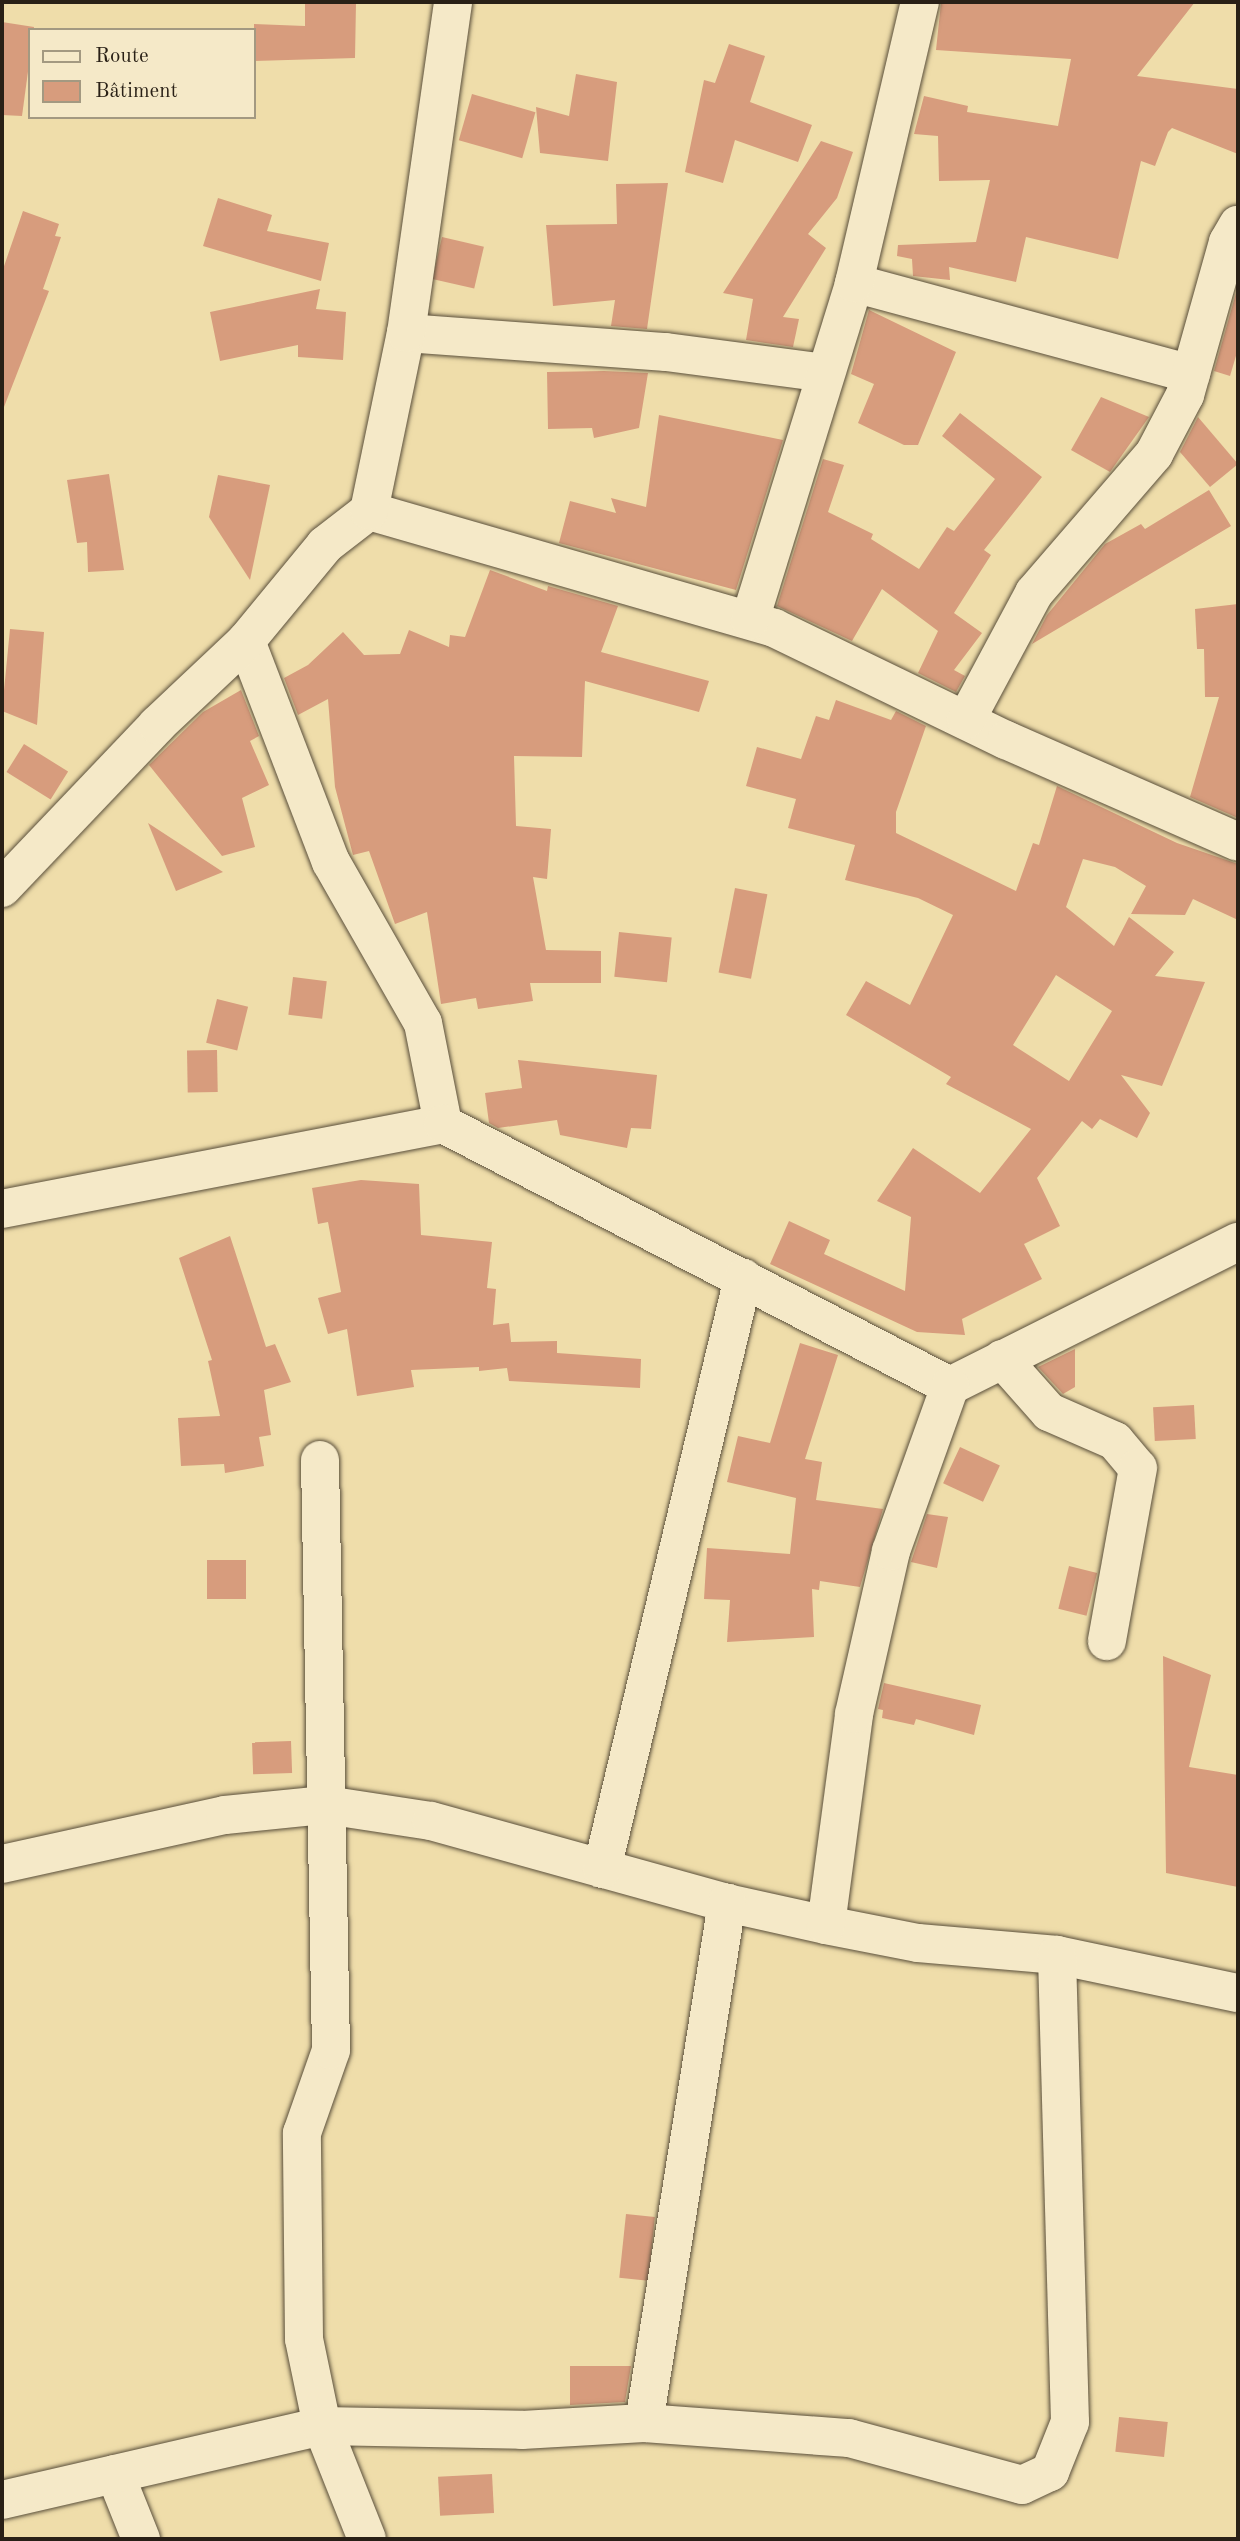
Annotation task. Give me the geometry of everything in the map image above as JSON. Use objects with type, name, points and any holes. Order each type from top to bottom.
[{"type":"street","points":[[2,888],[157,725],[246,641],[325,545],[369,511],[406,333],[453,2]]},
{"type":"street","points":[[750,620],[854,283],[920,2]]},
{"type":"street","points":[[966,720],[1034,593],[1154,454],[1191,374],[1228,242],[1238,225]]},
{"type":"street","points":[[854,283],[1191,374]]},
{"type":"street","points":[[406,333],[666,352],[826,373]]},
{"type":"street","points":[[369,511],[750,620],[1238,842]]},
{"type":"street","points":[[246,641],[331,862],[423,1023],[443,1124]]},
{"type":"street","points":[[2,1209],[443,1124],[950,1386]]},
{"type":"street","points":[[827,1924],[854,1714],[891,1551],[950,1386],[1238,1242]]},
{"type":"street","points":[[603,1869],[743,1279]]},
{"type":"street","points":[[1003,1359],[1049,1412],[1115,1440],[1138,1468],[1107,1641]]},
{"type":"street","points":[[320,1460],[331,2050],[302,2133],[304,2339],[322,2426],[367,2539]]},
{"type":"street","points":[[2,1864],[225,1815],[326,1805],[431,1821],[727,1903],[918,1943],[1057,1955],[1238,1993]]},
{"type":"street","points":[[644,2423],[727,1903]]},
{"type":"street","points":[[2,2500],[322,2426],[522,2430],[644,2423],[849,2438],[1022,2485],[1050,2472],[1070,2422],[1057,1955]]},
{"type":"street","points":[[115,2473],[141,2539]]},
{"type":"building","points":[[1195,2],[1137,76],[1238,89],[1238,154],[1172,128],[1155,166],[1141,161],[1118,259],[1026,237],[1016,282],[949,267],[950,280],[913,276],[912,259],[897,256],[898,245],[976,242],[990,180],[939,181],[938,136],[914,134],[924,96],[968,106],[967,112],[1058,126],[1071,59],[936,50],[941,3]]},
{"type":"building","points":[[305,3],[356,3],[355,58],[256,61],[254,24],[305,26]]},
{"type":"building","points":[[2,22],[34,27],[28,28],[28,72],[22,116],[2,115]]},
{"type":"building","points":[[729,44],[765,56],[750,102],[812,125],[798,162],[735,140],[723,183],[685,172],[704,80],[715,83]]},
{"type":"building","points":[[576,74],[617,82],[608,161],[540,153],[536,107],[569,116]]},
{"type":"building","points":[[472,94],[535,112],[522,158],[459,140]]},
{"type":"building","points":[[821,141],[853,152],[837,198],[808,234],[826,248],[783,317],[799,319],[793,347],[746,340],[753,299],[723,293]]},
{"type":"building","points":[[668,183],[647,329],[611,326],[615,300],[553,306],[546,225],[617,224],[616,184]]},
{"type":"building","points":[[218,198],[272,215],[267,231],[329,243],[321,281],[203,246]]},
{"type":"building","points":[[23,211],[59,224],[55,236],[61,237],[43,289],[49,291],[4,407],[2,272]]},
{"type":"building","points":[[442,237],[484,247],[474,289],[432,279]]},
{"type":"building","points":[[1238,286],[1238,349],[1230,376],[1214,371]]},
{"type":"building","points":[[320,289],[316,309],[346,312],[343,360],[298,357],[298,345],[220,361],[210,312]]},
{"type":"building","points":[[869,310],[956,352],[918,445],[904,445],[858,423],[874,384],[851,374]]},
{"type":"building","points":[[547,372],[648,373],[639,428],[594,438],[592,428],[548,429]]},
{"type":"building","points":[[1101,397],[1149,417],[1110,472],[1071,450]]},
{"type":"building","points":[[960,413],[1042,477],[984,550],[991,555],[954,613],[982,633],[954,670],[965,676],[956,692],[918,673],[938,631],[882,589],[852,641],[777,606],[823,459],[844,465],[828,512],[873,534],[871,539],[919,569],[947,527],[954,531],[995,479],[942,436]]},
{"type":"building","points":[[659,415],[783,440],[736,590],[559,543],[570,501],[616,513],[611,498],[646,507]]},
{"type":"building","points":[[1198,417],[1238,464],[1210,487],[1180,452]]},
{"type":"building","points":[[109,474],[124,570],[88,572],[87,542],[77,543],[67,480]]},
{"type":"building","points":[[218,475],[270,485],[250,580],[209,517]]},
{"type":"building","points":[[1209,490],[1231,526],[1032,644],[1047,615],[1105,544],[1141,524],[1145,529]]},
{"type":"building","points":[[490,570],[547,591],[548,586],[618,606],[601,652],[709,681],[699,712],[585,681],[582,757],[514,756],[516,826],[551,829],[547,879],[533,877],[546,950],[601,951],[601,983],[530,983],[533,1001],[478,1009],[476,998],[441,1004],[427,912],[395,924],[369,851],[353,855],[335,787],[328,699],[298,715],[284,678],[308,665],[343,632],[364,655],[400,654],[409,630],[449,647],[450,635],[465,637]]},
{"type":"building","points":[[1238,604],[1238,818],[1190,797],[1219,697],[1205,697],[1204,649],[1197,649],[1195,609]]},
{"type":"building","points":[[10,629],[44,632],[37,725],[2,711]]},
{"type":"building","points":[[241,690],[259,736],[250,741],[269,785],[242,798],[255,847],[222,856],[149,765],[203,712]]},
{"type":"building","points":[[836,700],[891,720],[896,711],[926,726],[896,812],[896,833],[1016,891],[1033,843],[1039,845],[1057,786],[1177,843],[1238,864],[1238,920],[1193,899],[1185,915],[1131,914],[1146,886],[1115,867],[1083,859],[1066,907],[1114,946],[1129,917],[1174,952],[1155,976],[1205,982],[1162,1086],[1121,1075],[1150,1113],[1137,1138],[1100,1119],[1092,1129],[1082,1121],[1037,1178],[1060,1226],[1024,1244],[1042,1279],[962,1319],[965,1335],[917,1332],[770,1264],[789,1221],[830,1240],[824,1254],[905,1291],[911,1217],[877,1201],[913,1148],[980,1193],[1031,1129],[946,1084],[951,1077],[846,1015],[866,981],[910,1005],[953,915],[918,898],[845,880],[855,845],[788,828],[796,799],[746,786],[757,747],[801,759],[816,716],[829,720]],"holes":[[[1056,975],[1112,1011],[1069,1081],[1013,1045]]]},
{"type":"building","points":[[24,744],[68,772],[51,800],[7,772]]},
{"type":"building","points":[[148,823],[223,872],[176,891]]},
{"type":"building","points":[[735,888],[767,894],[751,979],[719,972]]},
{"type":"building","points":[[619,932],[672,938],[667,982],[614,977]]},
{"type":"building","points":[[293,977],[327,981],[322,1019],[288,1015]]},
{"type":"building","points":[[217,999],[248,1007],[237,1050],[206,1043]]},
{"type":"building","points":[[217,1050],[218,1092],[188,1093],[187,1051]]},
{"type":"building","points":[[518,1060],[657,1075],[651,1129],[631,1128],[627,1148],[560,1135],[557,1120],[498,1128],[489,1123],[485,1093],[522,1088]]},
{"type":"building","points":[[361,1180],[419,1184],[421,1235],[492,1242],[487,1288],[496,1289],[493,1325],[509,1323],[511,1342],[557,1341],[557,1353],[641,1359],[640,1388],[509,1381],[507,1368],[479,1371],[479,1367],[411,1370],[414,1387],[357,1396],[347,1329],[328,1334],[318,1298],[341,1292],[328,1222],[318,1224],[312,1188]]},
{"type":"building","points":[[230,1236],[266,1347],[275,1344],[291,1382],[264,1390],[271,1435],[259,1437],[264,1466],[225,1473],[224,1464],[181,1466],[178,1418],[220,1416],[208,1361],[212,1360],[179,1258]]},
{"type":"building","points":[[800,1343],[838,1355],[805,1459],[822,1462],[816,1500],[883,1509],[860,1587],[820,1581],[819,1590],[812,1589],[814,1637],[727,1642],[730,1600],[704,1599],[707,1548],[790,1554],[796,1498],[727,1482],[738,1436],[770,1443]]},
{"type":"building","points":[[1075,1349],[1075,1387],[1063,1394],[1038,1367]]},
{"type":"building","points":[[1194,1405],[1196,1439],[1155,1441],[1153,1407]]},
{"type":"building","points":[[960,1447],[1000,1466],[983,1502],[943,1483]]},
{"type":"building","points":[[927,1514],[948,1517],[937,1568],[911,1562]]},
{"type":"building","points":[[207,1560],[246,1560],[246,1599],[207,1599]]},
{"type":"building","points":[[1069,1566],[1097,1573],[1086,1616],[1058,1609]]},
{"type":"building","points":[[1163,1656],[1211,1675],[1189,1767],[1238,1775],[1238,1887],[1166,1873]]},
{"type":"building","points":[[884,1683],[981,1705],[974,1735],[916,1719],[914,1725],[882,1718],[883,1710],[878,1709]]},
{"type":"building","points":[[291,1741],[292,1773],[253,1774],[252,1742]]},
{"type":"building","points":[[626,2214],[655,2217],[648,2281],[619,2278]]},
{"type":"building","points":[[570,2366],[631,2366],[625,2402],[570,2405]]},
{"type":"building","points":[[1119,2417],[1168,2422],[1164,2457],[1115,2452]]},
{"type":"building","points":[[492,2474],[494,2513],[440,2516],[438,2477]]}]
